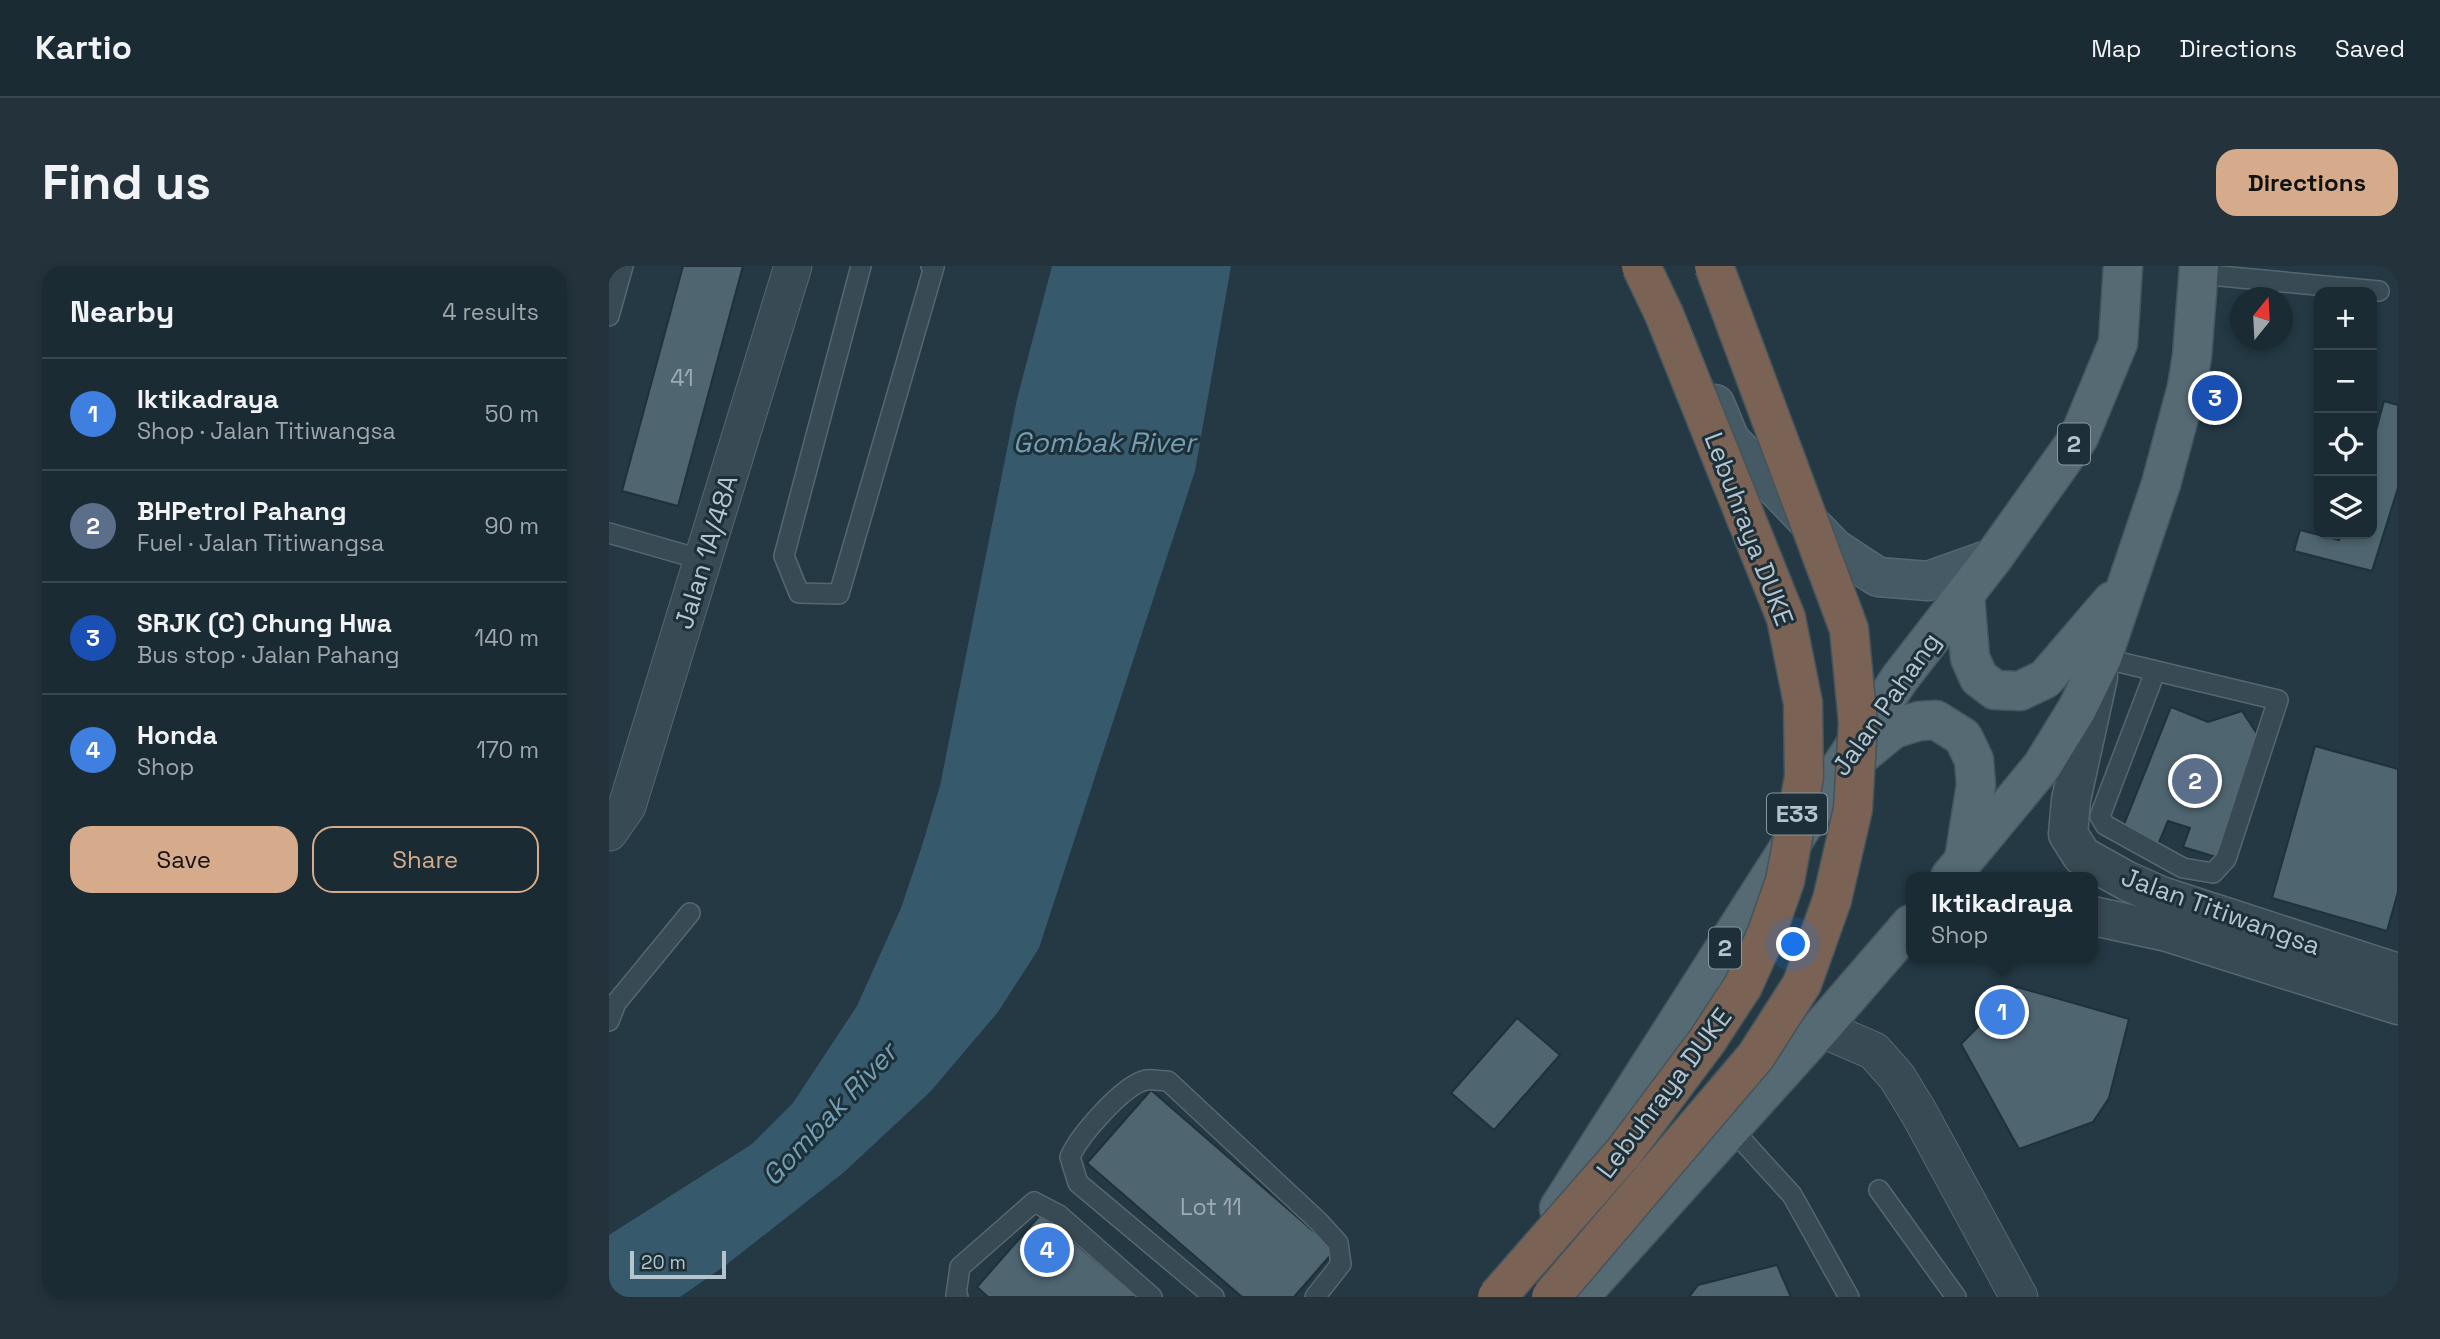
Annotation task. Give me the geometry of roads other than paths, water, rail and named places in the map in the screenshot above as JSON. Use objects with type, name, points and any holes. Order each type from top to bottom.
[{"type":"highway","name":"Lebuhraya DUKE","points":[[1497,1297],[1624,1152],[1707,1041],[1743,986],[1766,935],[1785,881],[1804,777],[1803,703],[1786,618],[1664,314],[1641,266]]},
{"type":"highway","name":"Lebuhraya DUKE","points":[[1551,1297],[1756,1056],[1802,984],[1832,900],[1853,809],[1859,723],[1849,629],[1714,266]]},
{"type":"main road","points":[[1657,266],[1730,440],[1834,548],[1878,577],[1929,581],[1993,558]]},
{"type":"main road","name":"Jalan Pahang","points":[[1482,1297],[1565,1201],[1832,780],[1900,678],[1965,596],[2079,437],[2118,343],[2123,266]]},
{"type":"main road","points":[[1957,869],[2042,766],[2077,709],[2102,658],[2161,484],[2187,387],[2199,270]]},
{"type":"main road","points":[[1965,596],[1970,658],[1979,678],[1995,690],[2020,691],[2045,679],[2128,581]]},
{"type":"main road","points":[[1832,780],[1893,729],[1919,721],[1936,720],[1956,731],[1963,737],[1973,760],[1976,785],[1957,869]]},
{"type":"main road","points":[[1579,1297],[1906,930]]},
{"type":"street","name":"Jalan 1A/48A","points":[[609,832],[627,806],[793,266]]},
{"type":"street","name":"Jalan Titiwangsa","points":[[2102,658],[2071,800],[2068,834],[2082,856],[2161,896],[2398,973]]},
{"type":"street","name":"Jalan Titiwangsa","points":[[2098,917],[2167,932],[2398,1005]]},
{"type":"street","points":[[1821,1028],[1874,1051],[1897,1077],[2017,1297]]},
{"type":"lane","points":[[609,316],[624,266]]},
{"type":"lane","points":[[861,266],[784,556],[799,593],[839,594],[934,267],[931,266]]},
{"type":"lane","points":[[2199,270],[2379,291]]},
{"type":"lane","points":[[609,533],[703,560]]},
{"type":"lane","points":[[2102,658],[2278,700],[2226,859],[2213,873],[2183,868],[2105,825],[2100,816],[2155,671]]},
{"type":"lane","points":[[611,1008],[690,913]]},
{"type":"lane","points":[[1214,1297],[1078,1182],[1070,1157],[1076,1143],[1127,1088],[1147,1080],[1168,1081],[1318,1221],[1338,1243],[1341,1264],[1315,1297]]},
{"type":"lane","points":[[1730,1127],[1792,1195],[1849,1297]]},
{"type":"lane","points":[[1878,1190],[1956,1297]]},
{"type":"lane","points":[[958,1297],[960,1266],[1034,1202],[1059,1215],[1152,1297]]},
{"type":"water","name":"Gombak River","points":[[1052,266],[1231,266],[1195,471],[1039,948],[998,1012],[930,1092],[843,1173],[726,1265],[680,1297],[609,1297],[609,1235],[752,1144],[793,1103],[857,1006],[901,908],[940,786],[1017,399]]},
{"type":"place","name":"SRJK (C) Chung Hwa","points":[[2215,398]]},
{"type":"place","name":"BHPetrol Pahang","points":[[2195,781]]},
{"type":"place","name":"Iktikadraya","points":[[2002,1012]]},
{"type":"place","name":"Honda","points":[[1047,1250]]}]
